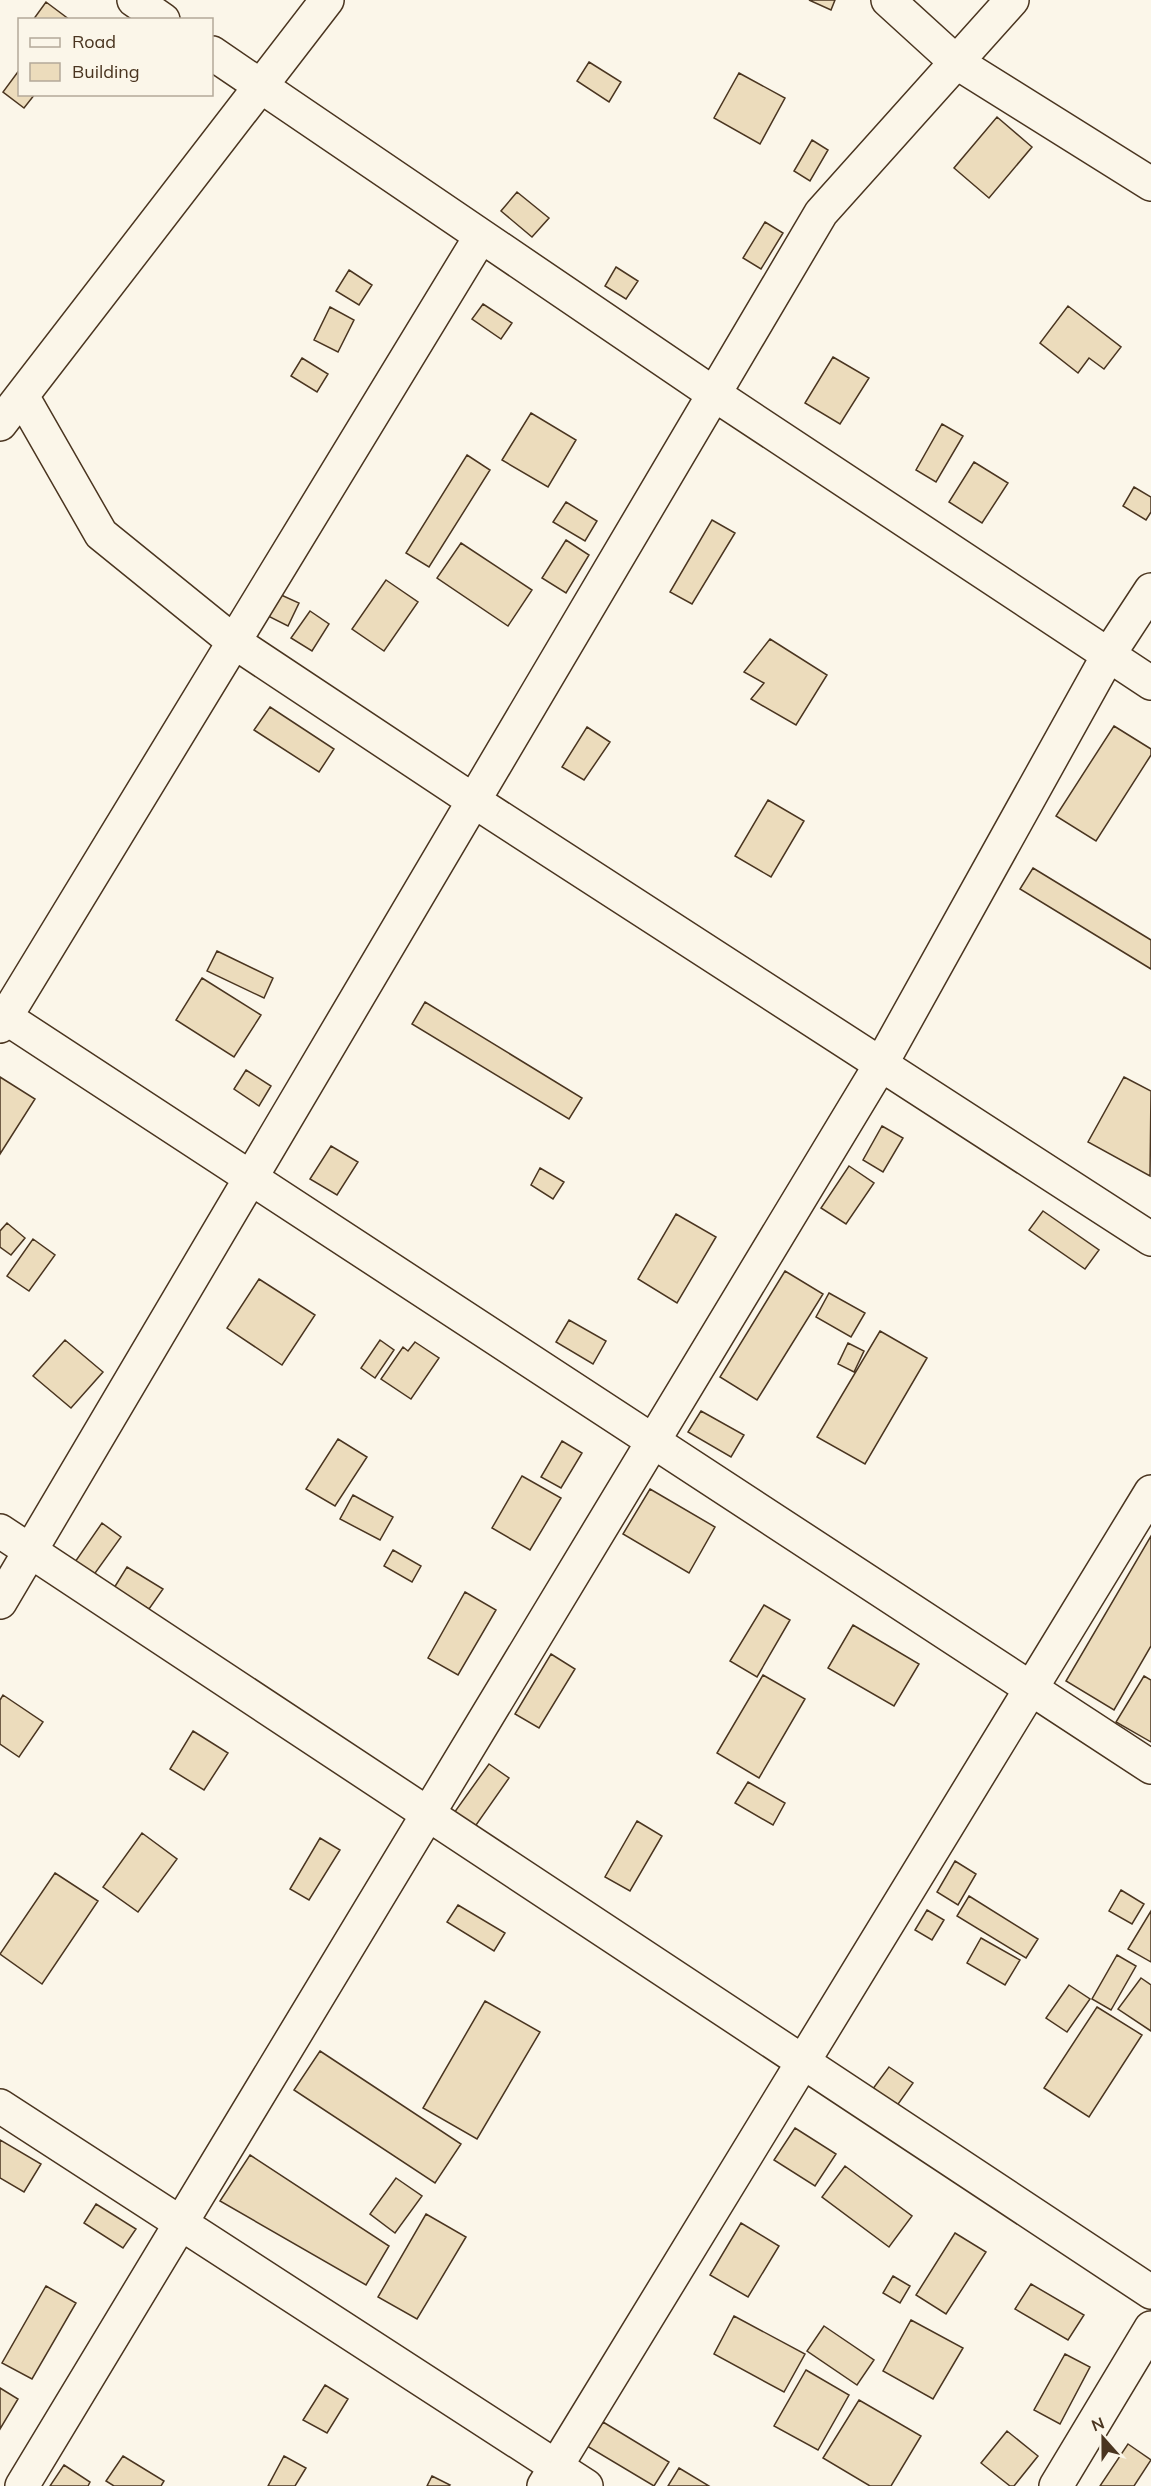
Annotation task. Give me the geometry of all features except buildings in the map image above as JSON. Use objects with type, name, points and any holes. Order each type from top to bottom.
[{"type":"street","points":[[134,0],[160,18]]},
{"type":"street","points":[[0,424],[327,0]]},
{"type":"street","points":[[888,0],[956,62],[1151,184]]},
{"type":"street","points":[[0,1602],[821,213],[1012,0]]},
{"type":"street","points":[[213,54],[714,394],[1151,683]]},
{"type":"street","points":[[481,236],[2,1022],[250,1179],[1151,1767]]},
{"type":"street","points":[[22,396],[101,534],[233,641],[474,801],[1151,1239]]},
{"type":"street","points":[[22,2486],[881,1064],[1109,654],[1151,590]]},
{"type":"street","points":[[550,2476],[1151,1492]]},
{"type":"street","points":[[0,1531],[1151,2292]]},
{"type":"street","points":[[0,2106],[181,2223],[550,2476],[586,2486]]},
{"type":"street","points":[[1056,2486],[1151,2328]]}]
